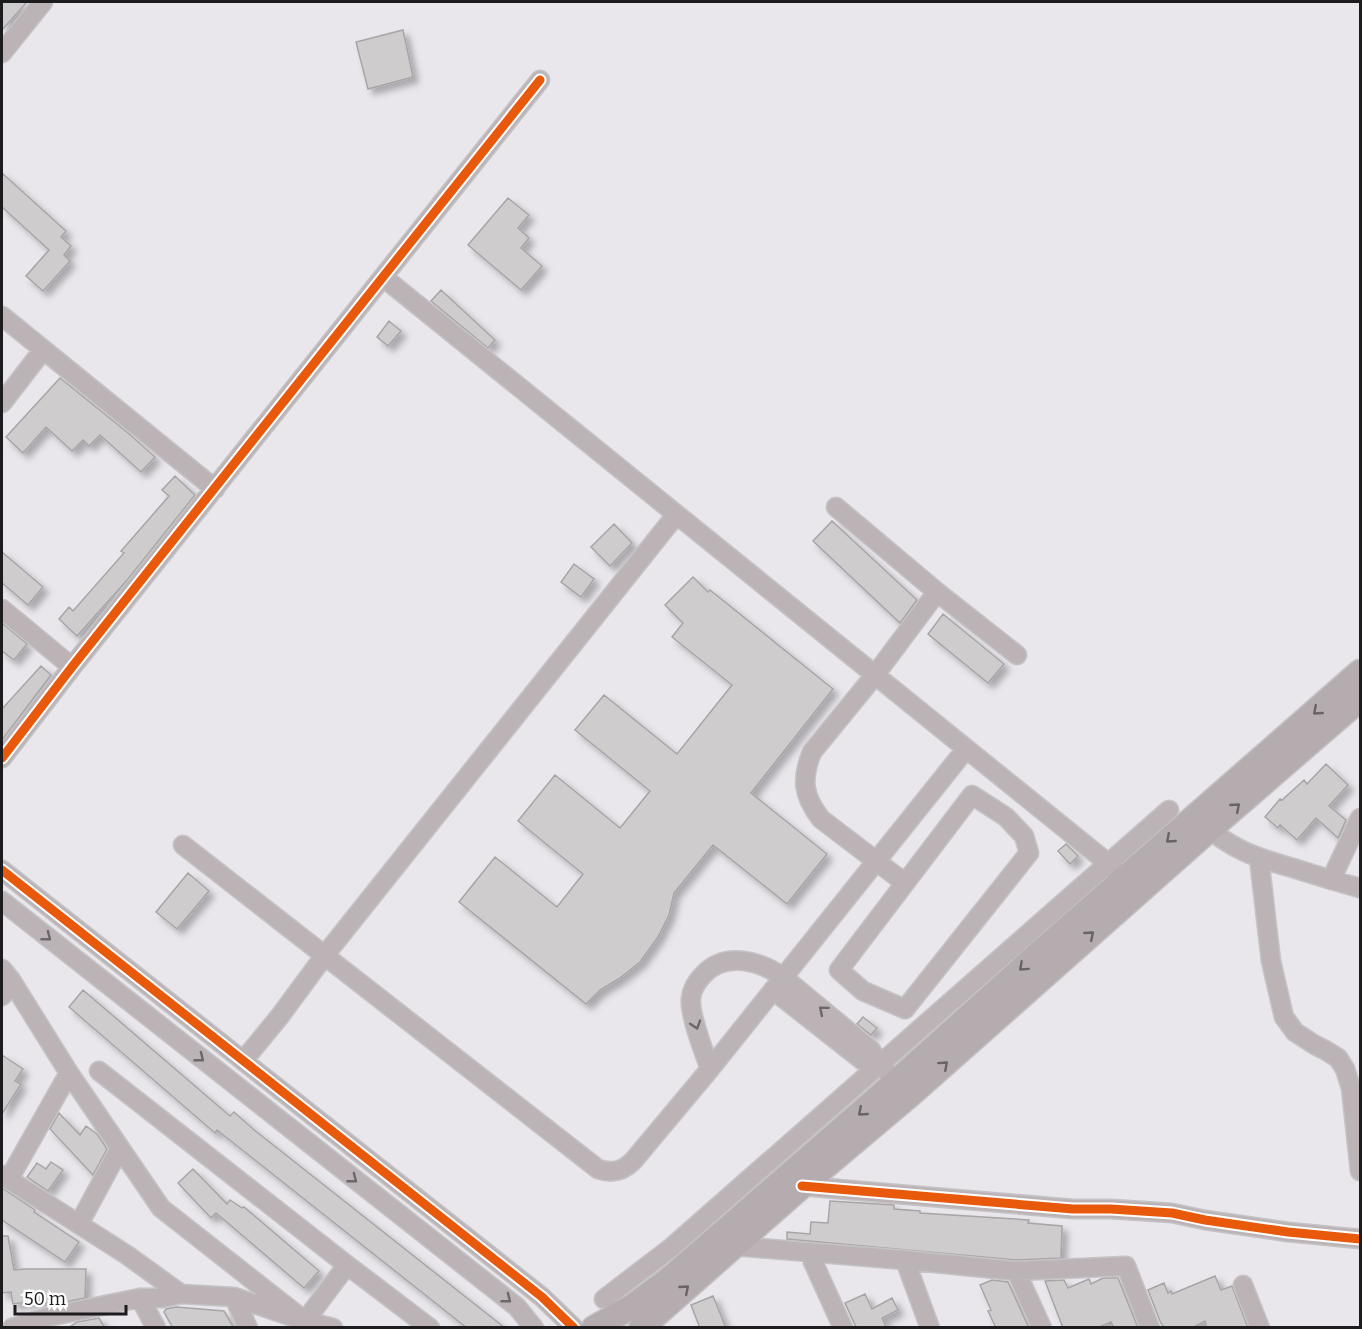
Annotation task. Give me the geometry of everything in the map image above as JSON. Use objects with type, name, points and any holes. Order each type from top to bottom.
[{"type":"main road","points":[[1203,823],[1360,672]]},
{"type":"main road","points":[[641,1328],[802,1186],[904,1088],[1029,962],[1124,877],[1203,823],[1360,699]]},
{"type":"main road","points":[[594,1328],[633,1306],[667,1281],[904,1088]]},
{"type":"street","points":[[2,52],[43,2]]},
{"type":"street","points":[[2,758],[540,80]]},
{"type":"street","points":[[383,277],[1124,877]]},
{"type":"street","points":[[2,316],[215,489]]},
{"type":"street","points":[[2,403],[44,350]]},
{"type":"street","points":[[836,507],[937,592],[1017,655]]},
{"type":"street","points":[[243,1061],[676,515]]},
{"type":"street","points":[[905,883],[821,819],[811,806],[805,789],[806,767],[812,752],[875,675],[937,592]]},
{"type":"street","points":[[2,609],[72,667]]},
{"type":"street","points":[[183,845],[598,1169],[616,1172],[627,1167],[710,1069],[966,749]]},
{"type":"street","points":[[972,795],[1006,818],[1024,836],[1029,853],[905,1009],[863,991],[839,970],[905,883],[972,795]]},
{"type":"street","points":[[604,1299],[672,1247],[879,1065],[1124,877],[1169,810]]},
{"type":"street","points":[[1331,880],[1360,818]]},
{"type":"street","points":[[1203,823],[1223,840],[1258,858],[1360,888]]},
{"type":"street","points":[[1258,858],[1271,961],[1284,1017],[1295,1032],[1338,1058],[1345,1069],[1351,1088],[1360,1171]]},
{"type":"street","points":[[2,870],[542,1297],[574,1328]]},
{"type":"street","points":[[2,901],[518,1307],[534,1328]]},
{"type":"street","points":[[710,1069],[691,1009],[691,997],[695,984],[706,972],[721,963],[736,960],[756,963],[771,969],[778,983],[862,1060],[879,1065],[904,1088]]},
{"type":"street","points":[[5,982],[161,1208],[305,1321]]},
{"type":"street","points":[[99,1071],[430,1328]]},
{"type":"street","points":[[69,1073],[5,1177],[79,1224],[181,1294]]},
{"type":"street","points":[[79,1224],[120,1148]]},
{"type":"street","points":[[802,1186],[1073,1209],[1172,1213],[1288,1232],[1360,1239]]},
{"type":"street","points":[[734,1246],[1016,1271],[1126,1266],[1150,1328]]},
{"type":"street","points":[[809,1253],[843,1328]]},
{"type":"street","points":[[905,1260],[930,1328]]},
{"type":"street","points":[[305,1321],[347,1264]]},
{"type":"street","points":[[1016,1271],[1042,1328]]},
{"type":"street","points":[[1243,1285],[1260,1328]]},
{"type":"street","points":[[12,1328],[55,1322],[140,1298],[162,1298],[181,1294],[234,1297],[333,1328]]},
{"type":"street","points":[[234,1297],[248,1328]]},
{"type":"street","points":[[140,1298],[156,1328]]},
{"type":"building","points":[[2,2],[27,2],[2,30]]},
{"type":"building","points":[[403,30],[413,77],[368,89],[356,42]]},
{"type":"building","points":[[2,173],[66,231],[61,237],[71,246],[64,255],[70,261],[43,291],[26,276],[49,250],[2,207]]},
{"type":"building","points":[[508,198],[529,215],[518,228],[529,238],[521,248],[542,266],[521,290],[468,245]]},
{"type":"building","points":[[441,290],[495,340],[488,348],[431,301]]},
{"type":"building","points":[[389,321],[401,331],[388,346],[377,337]]},
{"type":"building","points":[[60,378],[155,457],[141,472],[100,435],[89,446],[83,440],[72,451],[46,427],[23,453],[6,437]]},
{"type":"building","points":[[175,476],[195,495],[128,579],[77,636],[59,619],[69,607],[73,611],[124,553],[121,551],[169,496],[162,490]]},
{"type":"building","points":[[832,521],[917,600],[900,623],[813,541]]},
{"type":"building","points":[[614,524],[632,543],[610,566],[591,547]]},
{"type":"building","points":[[2,552],[43,587],[28,605],[2,583]]},
{"type":"building","points":[[574,564],[594,579],[581,597],[561,582]]},
{"type":"building","points":[[693,577],[708,592],[710,590],[833,689],[751,793],[827,854],[787,904],[713,845],[674,893],[669,915],[658,937],[640,962],[600,990],[586,1004],[459,902],[495,857],[557,907],[583,874],[518,821],[555,775],[620,828],[650,791],[575,730],[604,695],[677,754],[732,685],[672,637],[683,623],[665,605]]},
{"type":"building","points":[[943,614],[1004,664],[988,683],[928,634]]},
{"type":"building","points":[[2,623],[27,644],[14,660],[2,651]]},
{"type":"building","points":[[41,666],[51,675],[2,740],[2,709]]},
{"type":"building","points":[[1326,764],[1348,785],[1329,806],[1346,820],[1338,838],[1316,818],[1297,840],[1280,825],[1278,828],[1265,817],[1280,799],[1282,800],[1304,780],[1307,784]]},
{"type":"building","points":[[1066,844],[1078,856],[1070,864],[1058,851]]},
{"type":"building","points":[[188,873],[209,891],[177,929],[156,912]]},
{"type":"building","points":[[83,990],[230,1116],[234,1112],[505,1328],[467,1328],[217,1130],[215,1133],[69,1007]]},
{"type":"building","points":[[863,1017],[877,1028],[871,1035],[857,1024]]},
{"type":"building","points":[[2,1055],[23,1069],[15,1081],[21,1084],[2,1114]]},
{"type":"building","points":[[59,1113],[80,1135],[86,1126],[97,1134],[107,1149],[93,1175],[50,1129]]},
{"type":"building","points":[[51,1162],[63,1170],[48,1191],[27,1177],[37,1163],[46,1169]]},
{"type":"building","points":[[193,1169],[227,1204],[230,1200],[244,1207],[319,1271],[304,1288],[216,1213],[211,1218],[178,1183]]},
{"type":"building","points":[[2,1188],[79,1242],[65,1262],[2,1220]]},
{"type":"building","points":[[830,1201],[894,1205],[894,1209],[920,1211],[920,1213],[1029,1220],[1028,1223],[1062,1226],[1061,1258],[1016,1260],[787,1239],[787,1232],[810,1234],[811,1222],[828,1223]]},
{"type":"building","points":[[2,1236],[8,1236],[14,1270],[86,1269],[85,1298],[60,1303],[42,1303],[42,1300],[13,1304],[11,1292],[2,1293]]},
{"type":"building","points":[[1215,1276],[1221,1290],[1232,1286],[1248,1328],[1207,1328],[1205,1321],[1192,1328],[1164,1328],[1148,1290],[1164,1283],[1168,1293],[1171,1291],[1172,1294]]},
{"type":"building","points":[[1103,1278],[1118,1278],[1138,1328],[1114,1328],[1111,1322],[1097,1328],[1063,1328],[1045,1281],[1064,1280],[1068,1288],[1089,1279],[1091,1284]]},
{"type":"building","points":[[992,1280],[1008,1282],[1029,1328],[996,1328],[980,1285]]},
{"type":"building","points":[[865,1294],[872,1309],[892,1298],[898,1310],[882,1318],[886,1327],[856,1327],[845,1303]]},
{"type":"building","points":[[713,1296],[726,1328],[700,1328],[691,1305]]},
{"type":"building","points":[[176,1307],[224,1311],[234,1328],[173,1328],[164,1312],[166,1309]]},
{"type":"building","points":[[99,1318],[105,1328],[68,1328],[77,1322]]},
{"type":"cycle path","points":[[2,758],[540,80]]},
{"type":"cycle path","points":[[2,870],[542,1297],[574,1328]]},
{"type":"cycle path","points":[[802,1186],[1073,1209],[1172,1213],[1288,1232],[1360,1239]]}]
